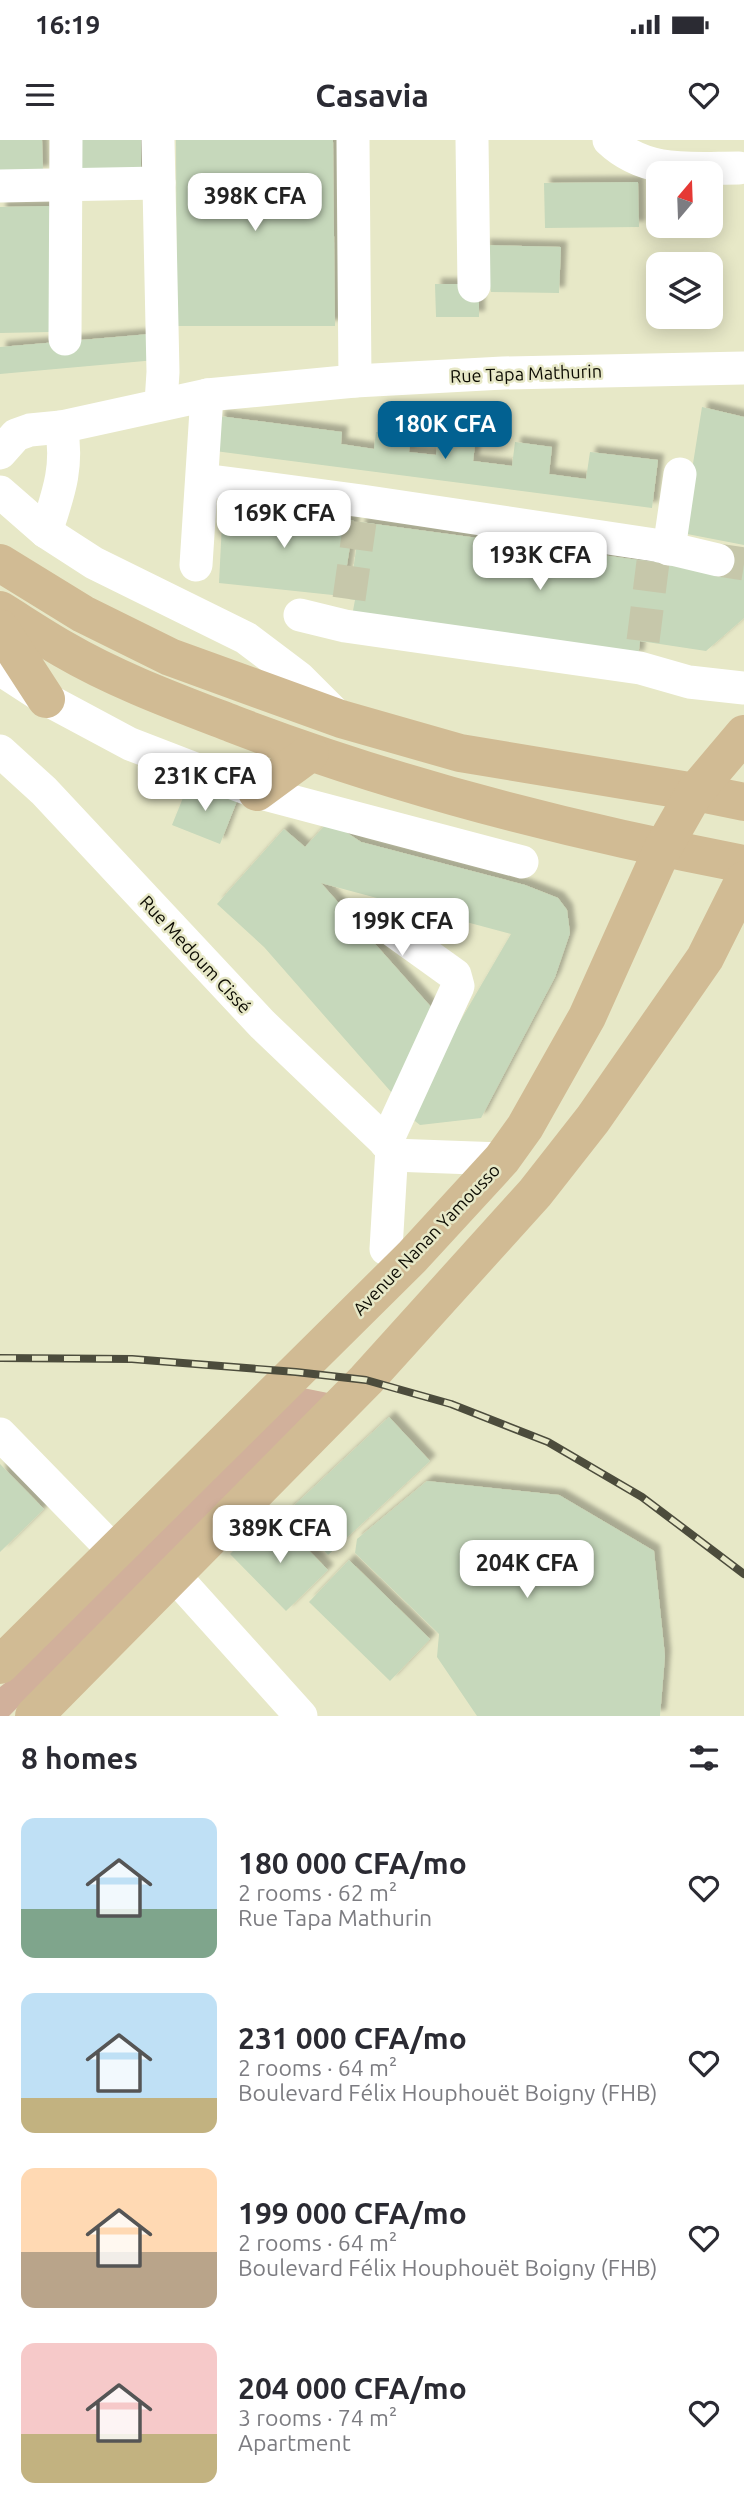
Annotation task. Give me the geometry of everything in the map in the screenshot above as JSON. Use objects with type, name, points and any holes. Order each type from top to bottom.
[{"type":"main road","points":[[0,563],[83,614],[170,657],[341,719],[460,753],[744,802]]},
{"type":"main road","points":[[0,610],[65,650],[156,694],[310,753],[450,796],[663,848],[744,864]]},
{"type":"main road","points":[[0,628],[46,699]]},
{"type":"main road","name":"Avenue Nanan Yamousso","points":[[0,1665],[412,1257],[502,1159],[531,1117],[587,1017],[663,848],[695,792],[744,734]]},
{"type":"main road","points":[[257,792],[310,753]]},
{"type":"main road","points":[[34,1716],[366,1380],[536,1193],[593,1119],[705,958],[744,880]]},
{"type":"street","points":[[65,339],[66,140]]},
{"type":"street","points":[[158,140],[163,372],[161,403]]},
{"type":"street","points":[[354,140],[355,381]]},
{"type":"street","points":[[472,140],[474,286]]},
{"type":"street","points":[[609,140],[622,152],[659,167],[739,168]]},
{"type":"street","points":[[0,186],[159,183]]},
{"type":"street","name":"Rue Tapa Mathurin","points":[[0,453],[16,435],[30,430],[207,395],[355,381],[503,373],[744,368]]},
{"type":"street","points":[[196,565],[207,395]]},
{"type":"street","points":[[46,532],[63,478],[65,448],[61,426]]},
{"type":"street","points":[[659,552],[680,474]]},
{"type":"street","points":[[203,480],[361,511],[718,560]]},
{"type":"street","points":[[0,492],[46,532],[94,563],[246,638],[299,678],[341,719]]},
{"type":"street","points":[[300,615],[347,612],[642,655],[689,682],[744,688]]},
{"type":"street","points":[[0,669],[46,699],[130,744],[257,792],[522,862]]},
{"type":"street","name":"Rue Medoum Cissé","points":[[0,751],[44,792],[262,1024],[389,1149]]},
{"type":"street","points":[[373,916],[455,975],[458,980],[458,986],[389,1149],[386,1249]]},
{"type":"street","points":[[389,1149],[502,1159]]},
{"type":"street","points":[[0,1434],[115,1552]]},
{"type":"street","points":[[173,1574],[301,1716]]},
{"type":"shaded area","points":[[303,1388],[328,1393],[9,1716],[0,1716],[0,1687]]},
{"type":"building","points":[[0,140],[42,140],[43,172],[0,173]]},
{"type":"building","points":[[77,140],[141,140],[141,174],[78,175]]},
{"type":"building","points":[[176,140],[333,140],[335,326],[177,326]]},
{"type":"building","points":[[638,182],[639,227],[545,228],[544,183]]},
{"type":"building","points":[[49,206],[52,332],[0,333],[0,207]]},
{"type":"building","points":[[483,245],[561,247],[559,293],[491,292]]},
{"type":"building","points":[[435,284],[479,284],[479,317],[436,317]]},
{"type":"building","points":[[150,334],[156,360],[0,374],[0,347]]},
{"type":"building","points":[[702,407],[744,417],[744,545],[682,533]]},
{"type":"building","points":[[219,416],[342,432],[341,444],[374,449],[376,432],[411,436],[409,452],[436,455],[439,432],[476,437],[473,461],[512,466],[515,442],[552,447],[549,474],[586,479],[590,452],[658,460],[652,508],[215,451]]},
{"type":"building","points":[[223,503],[354,521],[342,596],[219,583]]},
{"type":"building","points":[[360,522],[653,562],[717,575],[718,560],[744,564],[744,618],[706,651],[640,641],[638,657],[352,616],[355,600],[349,599]]},
{"type":"building","points":[[189,783],[237,801],[220,844],[172,825]]},
{"type":"building","points":[[329,821],[361,842],[525,885],[558,898],[567,910],[570,933],[555,977],[481,1118],[420,1125],[406,1114],[511,934],[321,883],[432,1008],[392,1093],[264,947],[217,904],[284,829],[305,847]]},
{"type":"building","points":[[389,1417],[430,1461],[328,1555],[287,1512]]},
{"type":"building","points":[[0,1464],[44,1509],[0,1552]]},
{"type":"building","points":[[427,1481],[559,1495],[654,1551],[665,1656],[660,1716],[477,1716],[437,1657],[439,1634],[355,1553],[357,1539]]},
{"type":"building","points":[[281,1522],[328,1570],[286,1611],[230,1554],[249,1535],[255,1542],[269,1528],[272,1530]]},
{"type":"building","points":[[349,1560],[430,1639],[390,1681],[309,1602]]},
{"type":"tunnel","points":[[349,599],[360,522]]},
{"type":"tunnel","points":[[718,560],[744,564]]},
{"type":"tunnel","points":[[643,641],[653,562]]},
{"type":"railway","points":[[0,1358],[132,1359],[296,1372],[366,1380],[451,1404],[548,1442],[642,1497],[744,1574]]}]
